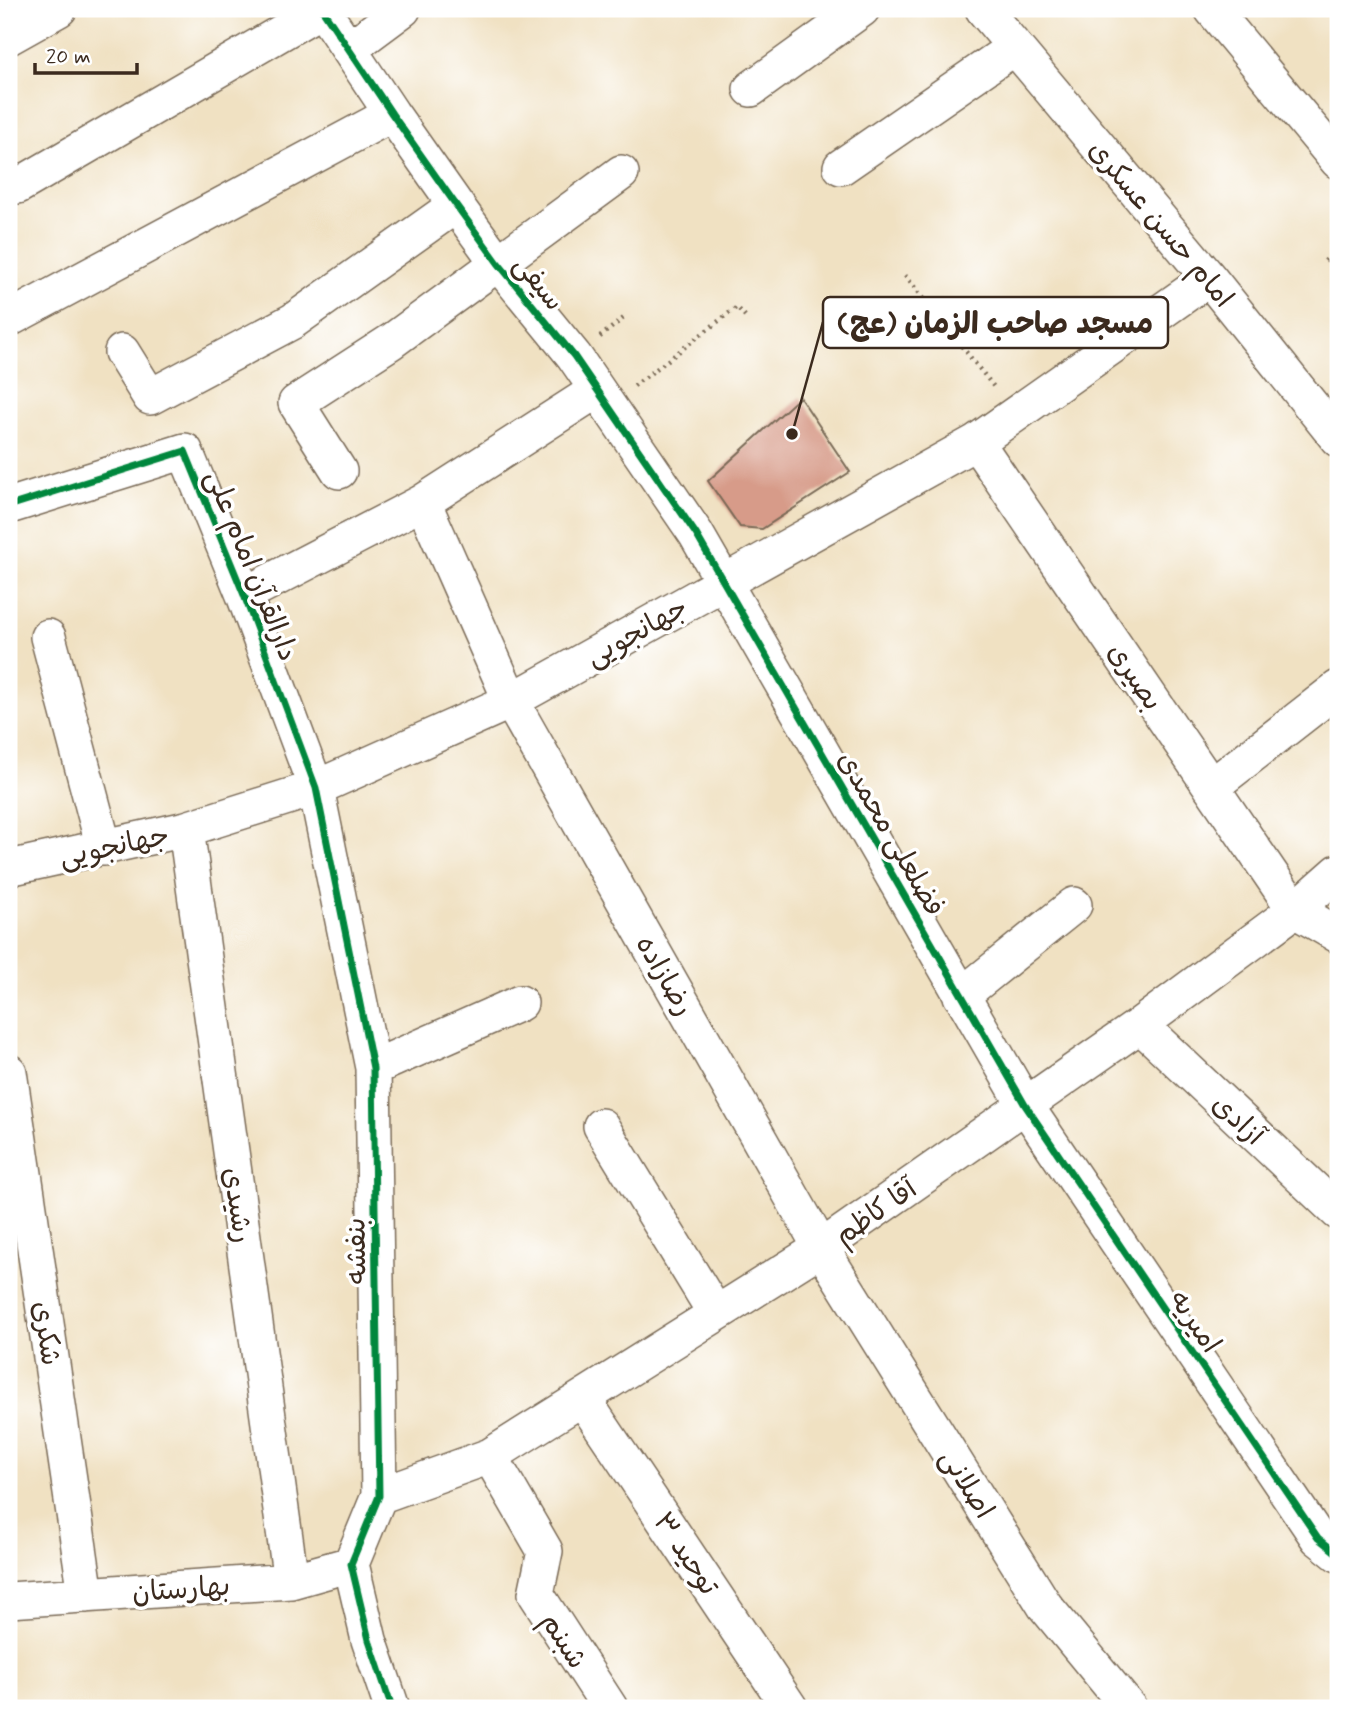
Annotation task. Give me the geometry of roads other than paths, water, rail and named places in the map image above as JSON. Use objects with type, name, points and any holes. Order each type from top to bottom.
[{"type":"street","points":[[9,37],[59,9]]},
{"type":"street","points":[[18,186],[322,9]]},
{"type":"street","name":"سیفی","points":[[322,9],[391,114],[498,263],[574,356],[696,534],[723,581]]},
{"type":"street","points":[[349,49],[403,9]]},
{"type":"street","points":[[751,89],[862,9]]},
{"type":"street","name":"امام حسن عسکری","points":[[983,9],[1209,278],[1338,439]]},
{"type":"street","points":[[1212,9],[1338,161]]},
{"type":"street","points":[[841,167],[1015,47]]},
{"type":"street","points":[[9,319],[391,114]]},
{"type":"street","points":[[339,471],[296,403],[392,341],[621,173]]},
{"type":"street","points":[[122,352],[150,397],[293,321],[456,205]]},
{"type":"street","name":"جهانجویی","points":[[9,868],[187,829],[316,788],[511,701],[976,442],[1209,278]]},
{"type":"street","points":[[244,595],[423,502],[603,398]]},
{"type":"street","name":"بصیری","points":[[976,442],[1295,910]]},
{"type":"street","name":"دارالقرآن امام علی","points":[[9,506],[185,451],[244,595],[316,788]]},
{"type":"street","name":"رضازاده","points":[[423,502],[511,701],[821,1248]]},
{"type":"street","name":"فضلعلی محمدی","points":[[723,581],[1025,1105]]},
{"type":"street","points":[[48,637],[104,848]]},
{"type":"street","points":[[1211,787],[1338,688]]},
{"type":"street","name":"بنفشه","points":[[316,788],[373,1068],[379,1496],[351,1564]]},
{"type":"street","name":"رشیدی","points":[[187,829],[291,1581]]},
{"type":"street","name":"آقا کاظم","points":[[379,1496],[490,1456],[821,1248],[1140,1025],[1295,910],[1338,872]]},
{"type":"street","points":[[961,996],[1074,905]]},
{"type":"street","points":[[1295,910],[1338,935]]},
{"type":"street","points":[[373,1068],[520,1003]]},
{"type":"street","name":"آزادی","points":[[1140,1025],[1338,1212]]},
{"type":"street","name":"شکری","points":[[9,1072],[86,1595]]},
{"type":"street","name":"امیریه","points":[[1025,1105],[1318,1538],[1338,1554]]},
{"type":"street","points":[[601,1126],[716,1314]]},
{"type":"street","name":"اصلانی","points":[[821,1248],[1045,1606],[1129,1708]]},
{"type":"street","name":"توحید ۳","points":[[583,1399],[790,1708]]},
{"type":"street","name":"شبنم","points":[[490,1456],[545,1551],[536,1594],[610,1708]]},
{"type":"street","points":[[351,1564],[369,1640],[392,1708],[384,1708]]},
{"type":"street","name":"بهارستان","points":[[9,1600],[291,1581],[351,1564]]},
{"type":"place","name":"مسجد صاحب الزمان (عج)","points":[[792,434]]}]
